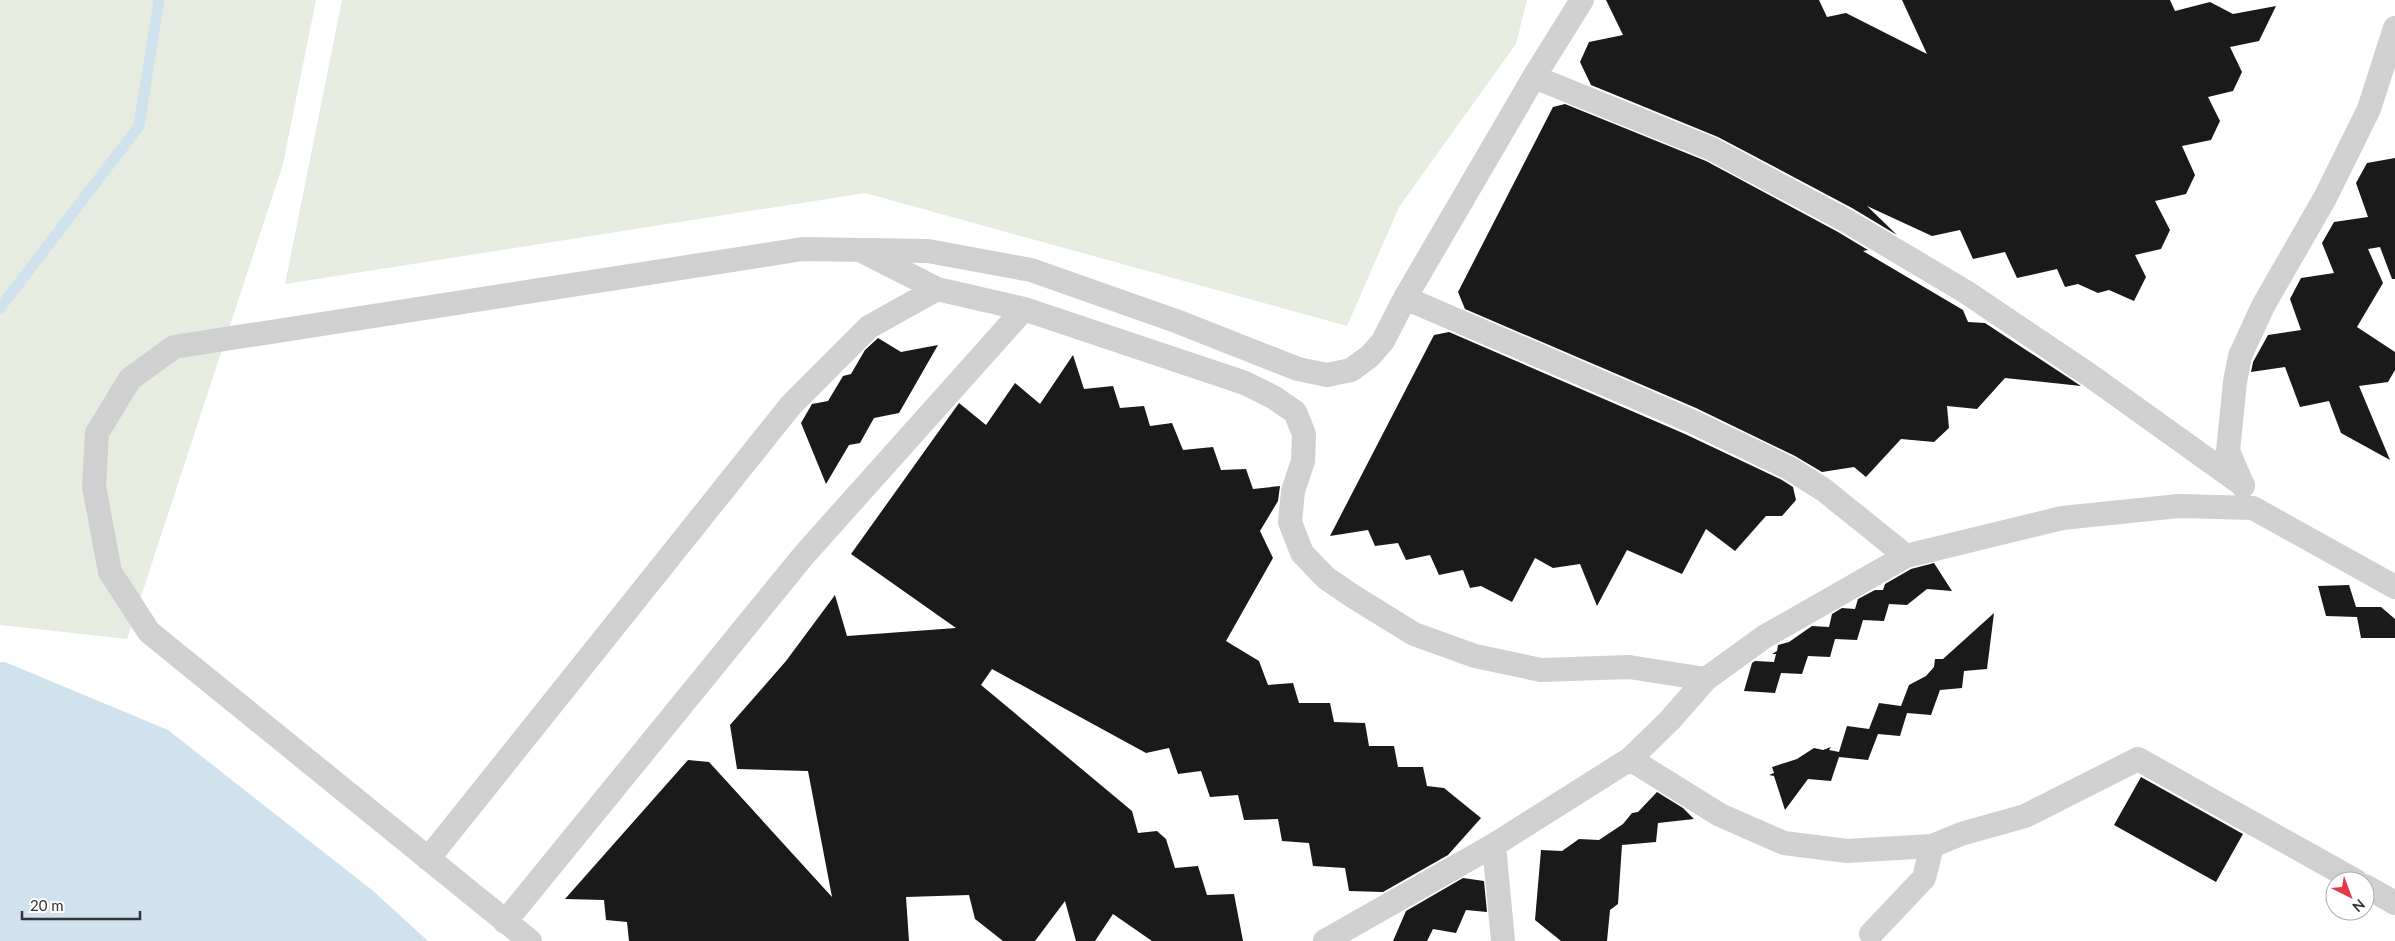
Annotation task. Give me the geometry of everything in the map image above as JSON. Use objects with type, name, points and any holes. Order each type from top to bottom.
[{"type":"lane","points":[[530,941],[149,632],[110,572],[94,486],[97,433],[130,379],[174,347],[803,249],[928,251],[1031,270],[1176,321],[1298,369],[1327,375],[1350,370],[1370,356],[1383,341],[1404,298],[1534,77],[1582,0]]},
{"type":"lane","points":[[2253,508],[2228,451],[2235,382],[2240,356],[2263,306],[2325,198],[2368,109],[2395,28]]},
{"type":"lane","points":[[1534,77],[1712,149],[1845,220],[1974,297],[2088,374],[2242,485]]},
{"type":"lane","points":[[858,249],[937,288],[1024,309],[1245,383],[1273,397],[1295,412],[1304,434],[1303,461],[1293,491],[1290,522],[1302,553],[1326,578],[1414,634],[1475,656],[1541,670],[1629,667],[1706,679]]},
{"type":"lane","points":[[428,859],[791,405],[869,328],[937,288]]},
{"type":"lane","points":[[1404,298],[1691,421],[1781,464],[1824,490],[1906,556]]},
{"type":"lane","points":[[505,922],[804,555],[1024,309]]},
{"type":"lane","points":[[1325,941],[1494,845],[1630,759],[1670,720],[1706,679],[1764,637],[1906,556],[2062,518],[2179,506],[2253,508],[2395,587]]},
{"type":"lane","points":[[1630,759],[1720,814],[1784,843],[1846,851],[1932,846],[1961,834],[2025,816],[2138,759],[2338,871]]},
{"type":"lane","points":[[1494,845],[1503,941]]},
{"type":"lane","points":[[1870,934],[1924,878],[1932,846]]},
{"type":"lane","points":[[2375,892],[2395,903]]},
{"type":"shaded area","points":[[0,0],[316,0],[283,164],[127,639],[0,625]]},
{"type":"shaded area","points":[[342,0],[1527,0],[1516,44],[1399,207],[1347,326],[865,193],[285,284]]},
{"type":"water","points":[[0,662],[5,662],[168,730],[372,890],[428,941],[0,941]]},
{"type":"building","points":[[1606,0],[1819,0],[1827,17],[1846,13],[1927,54],[1902,0],[2170,0],[2175,11],[2210,2],[2233,14],[2276,6],[2259,41],[2230,47],[2242,72],[2233,91],[2208,97],[2220,121],[2211,140],[2182,146],[2195,175],[2186,194],[2155,201],[2170,230],[2161,249],[2135,255],[2146,277],[2134,301],[2109,290],[2098,293],[2078,284],[2065,287],[2057,269],[2017,278],[2005,252],[1973,259],[1960,230],[1932,236],[1867,206],[1897,235],[1852,208],[1718,137],[1591,85],[1580,62],[1589,42],[1623,35]]},
{"type":"building","points":[[1565,104],[1706,161],[1838,232],[1868,250],[1863,251],[1963,310],[1968,322],[1985,323],[2081,386],[2005,378],[1977,409],[1947,406],[1949,428],[1934,442],[1901,439],[1866,477],[1854,467],[1822,472],[1795,456],[1696,408],[1465,309],[1458,292],[1553,107]]},
{"type":"building","points":[[2395,158],[2395,279],[2392,279],[2380,247],[2368,249],[2383,283],[2357,327],[2395,352],[2395,370],[2388,382],[2359,386],[2390,460],[2341,433],[2329,401],[2300,407],[2285,367],[2251,372],[2253,362],[2268,335],[2301,330],[2290,299],[2301,278],[2334,273],[2322,243],[2334,222],[2368,217],[2356,183],[2367,163]]},
{"type":"building","points":[[1449,332],[1685,434],[1782,480],[1793,487],[1796,500],[1782,516],[1766,516],[1735,551],[1706,529],[1682,574],[1627,550],[1597,606],[1580,564],[1553,568],[1535,558],[1512,602],[1481,586],[1470,588],[1463,570],[1439,575],[1430,555],[1406,560],[1398,543],[1375,546],[1368,530],[1330,536],[1434,335]]},
{"type":"building","points":[[878,338],[901,352],[938,345],[899,413],[874,418],[860,443],[849,445],[826,484],[801,423],[812,404],[828,401],[843,376],[851,374],[865,350]]},
{"type":"building","points":[[1073,355],[1084,389],[1113,386],[1120,408],[1144,406],[1150,426],[1172,423],[1183,450],[1213,447],[1221,470],[1246,469],[1253,489],[1280,486],[1278,501],[1260,531],[1273,558],[1226,641],[1259,661],[1268,685],[1293,683],[1299,703],[1330,703],[1334,722],[1365,723],[1369,746],[1394,746],[1398,767],[1423,767],[1427,786],[1444,788],[1481,818],[1448,855],[1383,892],[1349,891],[1345,868],[1313,866],[1309,843],[1282,841],[1278,819],[1244,820],[1238,795],[1210,797],[1201,771],[1178,774],[1169,748],[1146,753],[992,669],[981,685],[1132,811],[1138,833],[1157,831],[1166,839],[1175,868],[1198,866],[1207,895],[1234,894],[1243,941],[1152,941],[1113,914],[1095,941],[1076,941],[1065,901],[1035,941],[1003,941],[975,919],[969,895],[906,897],[909,941],[629,941],[627,922],[606,920],[604,900],[565,899],[688,760],[709,762],[832,897],[808,771],[737,769],[730,725],[786,661],[835,595],[847,636],[956,628],[851,554],[959,403],[986,425],[1015,383],[1040,404]]},
{"type":"building","points":[[1934,563],[1952,591],[1927,589],[1907,605],[1889,604],[1884,621],[1863,620],[1857,640],[1835,639],[1830,657],[1808,656],[1802,674],[1781,673],[1775,693],[1744,691],[1752,663],[1755,661],[1774,662],[1776,654],[1772,654],[1777,651],[1778,645],[1789,642],[1812,626],[1829,627],[1832,614],[1842,608],[1855,609],[1858,599],[1875,590],[1883,590],[1885,584],[1911,569]]},
{"type":"building","points":[[2349,585],[2356,607],[2381,607],[2395,619],[2395,638],[2361,638],[2357,617],[2326,616],[2318,586]]},
{"type":"building","points":[[1994,613],[1987,669],[1964,671],[1962,688],[1940,690],[1931,715],[1907,713],[1900,736],[1878,734],[1868,760],[1839,757],[1831,781],[1808,779],[1785,810],[1774,776],[1769,775],[1774,773],[1772,767],[1797,759],[1814,748],[1823,750],[1831,747],[1829,750],[1839,752],[1847,726],[1869,729],[1879,703],[1901,706],[1909,685],[1926,676],[1934,667],[1935,659],[1943,659]]},
{"type":"building","points":[[2141,777],[2243,834],[2216,882],[2114,825]]},
{"type":"building","points":[[1657,792],[1683,808],[1694,819],[1658,823],[1656,842],[1622,845],[1618,904],[1610,910],[1607,941],[1561,941],[1535,920],[1541,850],[1562,851],[1579,839],[1599,840],[1623,824],[1632,813],[1638,812]]},
{"type":"building","points":[[1463,878],[1484,881],[1487,912],[1466,910],[1456,933],[1433,929],[1427,941],[1393,941],[1406,911]]},
{"type":"waterway","points":[[0,308],[139,126],[159,0]]}]
